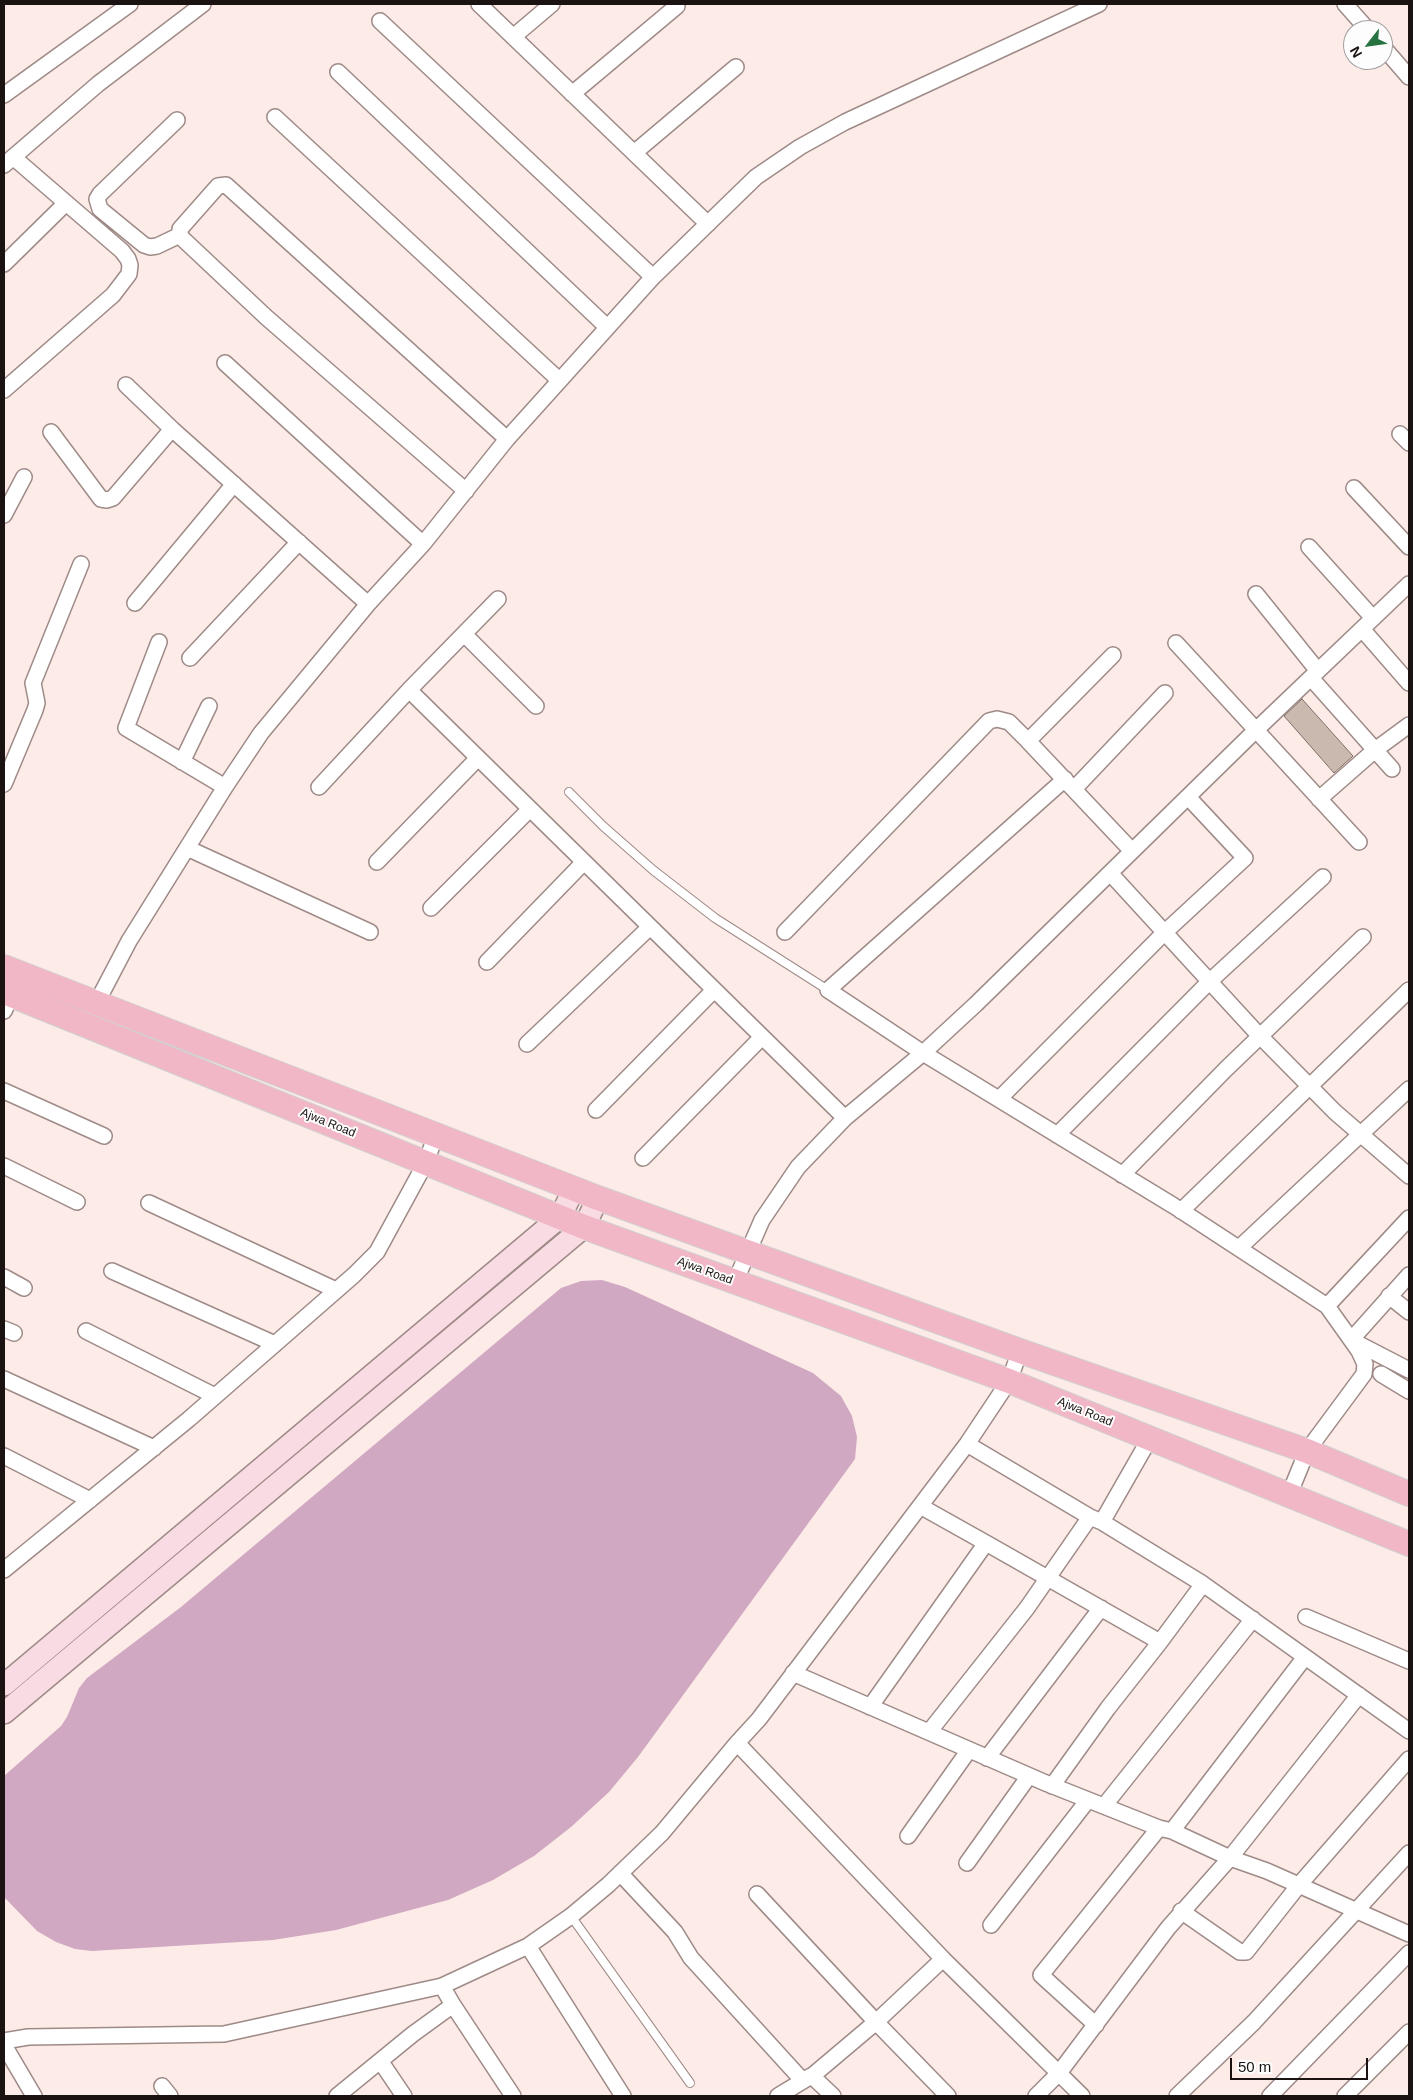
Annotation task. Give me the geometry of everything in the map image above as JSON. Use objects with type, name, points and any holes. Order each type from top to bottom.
[{"type":"main road","name":"Ajwa Road","points":[[9,988],[96,1004],[598,1198],[1020,1351],[1307,1451],[1409,1494]]},
{"type":"main road","name":"Ajwa Road","points":[[9,988],[560,1218],[1009,1381],[1409,1544]]},
{"type":"street","points":[[4,95],[130,4]]},
{"type":"street","points":[[4,390],[113,295],[128,274],[130,265],[122,251],[66,203],[8,161],[98,84],[203,4]]},
{"type":"street","points":[[479,4],[708,224]]},
{"type":"street","points":[[513,37],[552,4]]},
{"type":"street","points":[[96,1004],[129,941],[225,787],[262,733],[368,604],[423,544],[507,439],[653,277],[756,177],[815,139],[845,122],[1100,4]]},
{"type":"street","points":[[1345,4],[1359,20]]},
{"type":"street","points":[[572,94],[677,6]]},
{"type":"street","points":[[380,21],[653,277]]},
{"type":"street","points":[[1393,59],[1409,77]]},
{"type":"street","points":[[634,153],[736,66]]},
{"type":"street","points":[[338,72],[607,327]]},
{"type":"street","points":[[275,117],[559,380]]},
{"type":"street","points":[[177,120],[97,199],[100,209],[144,245],[157,246],[180,235]]},
{"type":"street","points":[[466,491],[266,318],[180,235],[180,229],[218,186],[226,185],[507,439]]},
{"type":"street","points":[[4,264],[66,203]]},
{"type":"street","points":[[225,363],[423,544]]},
{"type":"street","points":[[126,385],[172,429],[368,604]]},
{"type":"street","points":[[51,432],[101,499],[106,500],[113,498],[172,429]]},
{"type":"street","points":[[4,514],[24,477]]},
{"type":"street","points":[[135,603],[234,484]]},
{"type":"street","points":[[1354,488],[1409,547]]},
{"type":"street","points":[[190,658],[299,542]]},
{"type":"street","points":[[1309,547],[1374,618]]},
{"type":"street","points":[[4,784],[36,710],[37,703],[33,683],[81,564]]},
{"type":"street","points":[[735,1282],[762,1220],[798,1167],[845,1118],[923,1053],[976,1004],[1256,730],[1409,584]]},
{"type":"street","points":[[1256,594],[1314,674],[1392,769]]},
{"type":"street","points":[[319,786],[498,599]]},
{"type":"street","points":[[1362,630],[1409,683]]},
{"type":"street","points":[[464,634],[536,706]]},
{"type":"street","points":[[159,642],[126,728],[225,787]]},
{"type":"street","points":[[1176,643],[1359,842]]},
{"type":"street","points":[[1028,741],[1113,655]]},
{"type":"street","points":[[409,690],[845,1118]]},
{"type":"street","points":[[1165,693],[1070,784],[828,990],[923,1053],[1181,1211],[1327,1306],[1352,1340],[1365,1364],[1364,1374],[1307,1451],[1289,1495]]},
{"type":"street","points":[[182,762],[209,706]]},
{"type":"street","points":[[785,932],[989,721],[1001,719],[1008,722],[1070,784],[1132,851]]},
{"type":"street","points":[[1319,799],[1375,750],[1409,725]]},
{"type":"street","points":[[377,862],[478,758]]},
{"type":"street","points":[[999,1099],[1164,933],[1245,858],[1188,797]]},
{"type":"street","points":[[431,908],[530,809]]},
{"type":"street","points":[[187,848],[370,932]]},
{"type":"street","points":[[487,962],[584,862]]},
{"type":"street","points":[[1110,873],[1261,1037],[1311,1087],[1409,1176]]},
{"type":"street","points":[[1057,1135],[1209,982],[1323,876]]},
{"type":"street","points":[[527,1044],[650,927]]},
{"type":"street","points":[[1122,1175],[1226,1069],[1363,937]]},
{"type":"street","points":[[596,1110],[714,990]]},
{"type":"street","points":[[1181,1211],[1409,990]]},
{"type":"street","points":[[644,1158],[762,1037]]},
{"type":"street","points":[[1239,1248],[1409,1089]]},
{"type":"street","points":[[4,1091],[104,1136]]},
{"type":"street","points":[[4,1570],[215,1396],[377,1252],[426,1162],[436,1135]]},
{"type":"street","points":[[4,1166],[77,1202]]},
{"type":"street","points":[[4,1685],[560,1218],[574,1189]]},
{"type":"street","points":[[4,1712],[584,1227],[598,1198]]},
{"type":"street","points":[[149,1203],[336,1290]]},
{"type":"street","points":[[1327,1306],[1409,1218]]},
{"type":"street","points":[[112,1271],[275,1344]]},
{"type":"street","points":[[1352,1340],[1409,1275]]},
{"type":"street","points":[[4,1277],[24,1288]]},
{"type":"street","points":[[1389,1296],[1409,1312]]},
{"type":"street","points":[[86,1331],[215,1396]]},
{"type":"street","points":[[1352,1340],[1409,1370]]},
{"type":"street","points":[[4,2041],[28,2037],[224,2034],[442,1986],[528,1946],[571,1916],[662,1834],[737,1742],[759,1719],[967,1444],[1009,1381],[1020,1351]]},
{"type":"street","points":[[1381,1374],[1409,1391]]},
{"type":"street","points":[[4,1379],[154,1448]]},
{"type":"street","points":[[929,1732],[1096,1520],[1150,1438]]},
{"type":"street","points":[[967,1444],[1203,1584],[1409,1731]]},
{"type":"street","points":[[4,1456],[90,1500]]},
{"type":"street","points":[[920,1506],[1160,1642]]},
{"type":"street","points":[[870,1707],[986,1543]]},
{"type":"street","points":[[1052,1786],[1108,1708],[1203,1584]]},
{"type":"street","points":[[987,1758],[1101,1608]]},
{"type":"street","points":[[1306,1617],[1409,1661]]},
{"type":"street","points":[[1104,1806],[1253,1619]]},
{"type":"street","points":[[1096,2025],[1042,1975],[1166,1830],[1305,1656]]},
{"type":"street","points":[[793,1673],[1052,1786],[1166,1830],[1230,1858],[1267,1871],[1359,1910],[1409,1934]]},
{"type":"street","points":[[1036,2096],[1059,2073],[1181,1912],[1230,1858],[1359,1695]]},
{"type":"street","points":[[737,1742],[943,1959],[1026,2043],[1082,2096]]},
{"type":"street","points":[[908,1836],[969,1750]]},
{"type":"street","points":[[1181,1912],[1240,1952],[1246,1952],[1298,1885],[1409,1759]]},
{"type":"street","points":[[967,1863],[1029,1776]]},
{"type":"street","points":[[991,1925],[1088,1800]]},
{"type":"street","points":[[1177,2096],[1254,2022],[1359,1910],[1409,1853]]},
{"type":"street","points":[[620,1873],[675,1932],[691,1958],[807,2078],[833,2096]]},
{"type":"street","points":[[757,1894],[948,2096]]},
{"type":"street","points":[[528,1946],[623,2096]]},
{"type":"street","points":[[1270,2096],[1409,1953]]},
{"type":"street","points":[[778,2096],[807,2078],[876,2022],[943,1959]]},
{"type":"street","points":[[442,1986],[513,2096]]},
{"type":"street","points":[[337,2096],[413,2034],[453,2005]]},
{"type":"street","points":[[1346,2096],[1409,2032]]},
{"type":"street","points":[[4,2045],[34,2096]]},
{"type":"street","points":[[380,2062],[404,2096]]},
{"type":"lane","points":[[569,792],[603,826],[646,864],[715,918],[828,990]]},
{"type":"lane","points":[[571,1916],[690,2083]]},
{"type":"shaded area","points":[[602,1280],[625,1287],[813,1373],[841,1396],[852,1416],[857,1437],[855,1459],[638,1757],[609,1792],[571,1827],[534,1856],[493,1880],[448,1900],[336,1930],[273,1940],[92,1951],[75,1949],[56,1942],[37,1931],[4,1897],[4,1776],[61,1726],[67,1717],[79,1688],[87,1678],[181,1607],[561,1288],[581,1281]]},
{"type":"building","points":[[1302,699],[1353,756],[1334,773],[1284,716]]}]
